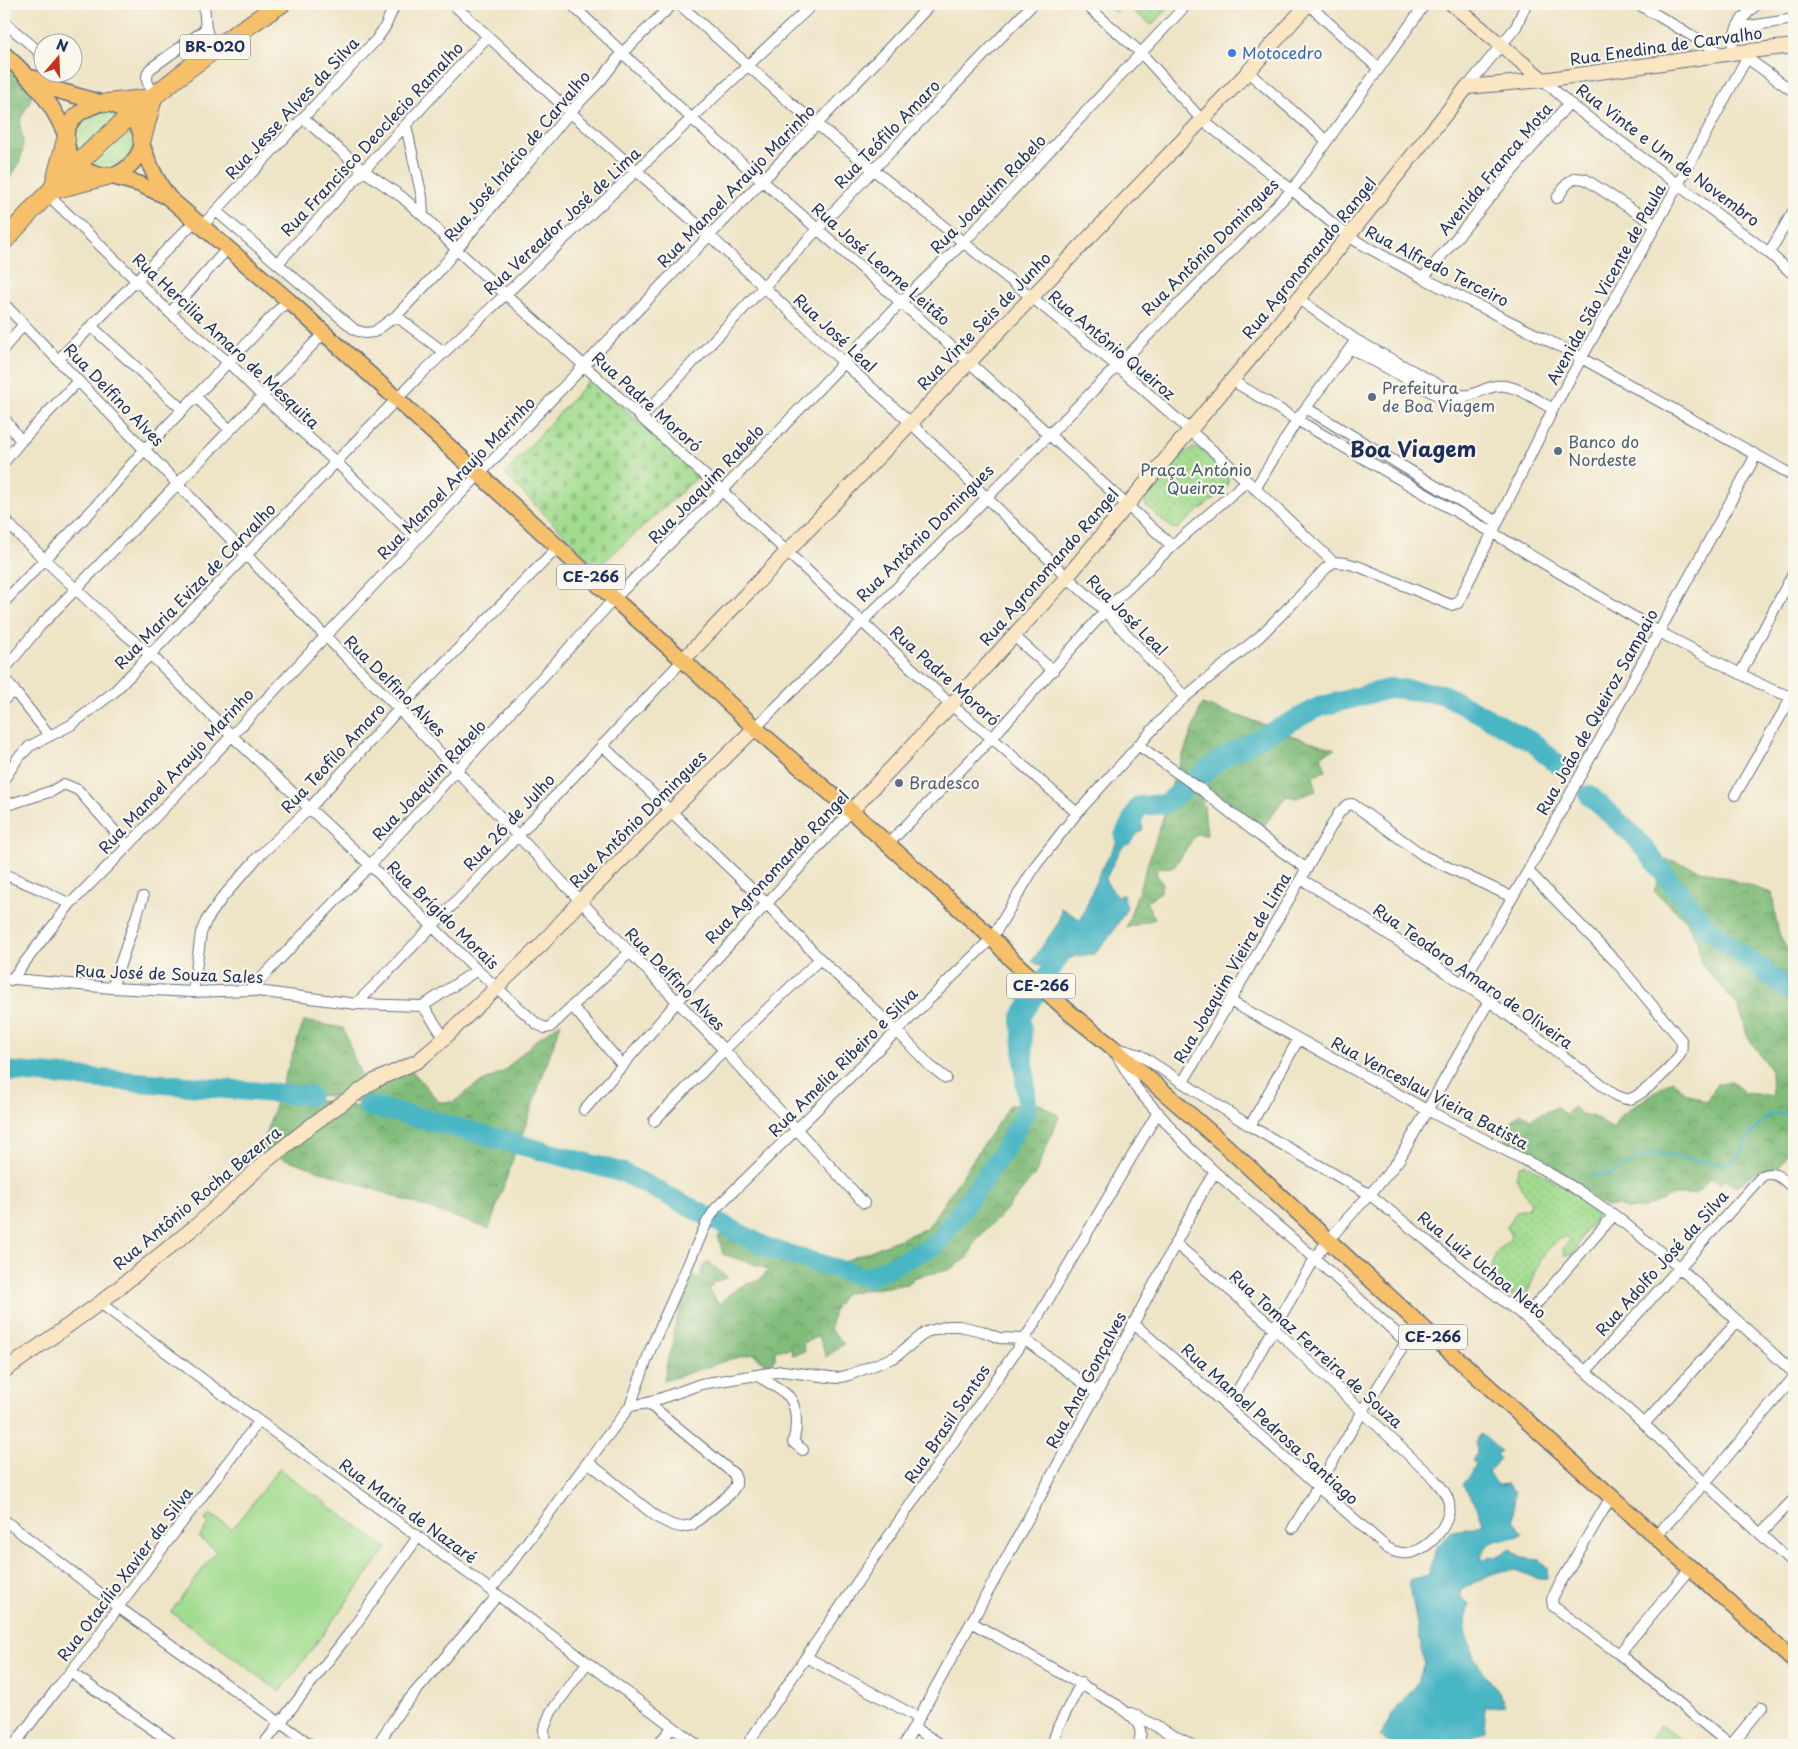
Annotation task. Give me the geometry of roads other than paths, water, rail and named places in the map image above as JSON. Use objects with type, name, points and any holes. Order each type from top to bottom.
[{"type":"highway","name":"BR-020","points":[[4,242],[77,164],[130,116],[214,48],[279,5]]},
{"type":"highway","points":[[104,103],[155,97],[142,142]]},
{"type":"highway","points":[[50,192],[66,138]]},
{"type":"highway","points":[[50,192],[109,176]]},
{"type":"main road","points":[[4,54],[27,75],[52,106],[66,138],[70,154],[77,164],[87,171],[109,176],[119,174],[129,167],[142,142],[137,127],[130,116],[120,109],[104,103],[50,88],[27,75]]},
{"type":"main road","points":[[66,138],[77,115],[90,107],[104,103]]},
{"type":"main road","name":"CE-266","points":[[142,142],[150,169],[169,198],[288,300],[755,728],[851,811],[992,938],[1011,959],[1071,1014],[1111,1046],[1227,1147],[1418,1323],[1794,1661]]},
{"type":"main road","name":"CE-266","points":[[109,176],[138,184],[169,198]]},
{"type":"street","points":[[204,4],[206,30],[214,48]]},
{"type":"street","name":"Rua Jesse Alves da Silva","points":[[59,359],[137,280],[198,224],[216,211],[304,119],[376,40],[395,4]]},
{"type":"street","name":"Rua José Leal","points":[[453,4],[570,112],[709,235],[910,423],[1067,577],[1105,611],[1185,697]]},
{"type":"street","name":"Rua José Leorne Leitão","points":[[571,4],[692,119],[969,362],[1172,546]]},
{"type":"street","name":"Rua José Inácio de Carvalho","points":[[278,263],[356,330],[365,333],[374,332],[396,316],[438,272],[570,112],[601,80],[622,53],[674,4]]},
{"type":"street","name":"Rua Antônio Queiroz","points":[[679,4],[816,125],[1117,366],[1247,481],[1333,562]]},
{"type":"street","name":"Rua Vereador José de Lima","points":[[396,399],[813,4]]},
{"type":"street","name":"Rua Manoel Araujo Marinho","points":[[7,979],[70,904],[128,846],[417,538],[931,4]]},
{"type":"street","name":"Rua Teófilo Amaro","points":[[640,418],[1032,4]]},
{"type":"street","name":"Rua Alfredo Terceiro","points":[[1085,4],[1141,53],[1202,120],[1349,237],[1424,278],[1545,338],[1794,476]]},
{"type":"street","name":"Rua Joaquim Rabelo","points":[[250,990],[370,866],[614,599],[722,491],[901,302],[963,243],[1187,4]]},
{"type":"street","points":[[1308,4],[1379,69]]},
{"type":"street","name":"Rua Vinte Seis de Junho","points":[[683,660],[1248,72],[1308,4]]},
{"type":"street","name":"Rua Antônio Domingues","points":[[418,1061],[542,944],[580,901],[929,556],[1292,190],[1425,4]]},
{"type":"street","name":"Rua Vinte e Um de Novembro","points":[[1452,4],[1569,103],[1769,253],[1794,275]]},
{"type":"street","name":"Rua Agronomando Rangel","points":[[584,1110],[766,903],[951,705],[1067,577],[1233,381],[1349,237],[1516,27],[1526,4]]},
{"type":"street","points":[[1638,4],[1727,54],[1736,28],[1757,4]]},
{"type":"street","points":[[1736,28],[1794,19]]},
{"type":"street","points":[[4,22],[32,46]]},
{"type":"street","points":[[155,97],[146,82],[150,69],[206,30]]},
{"type":"street","name":"Rua Francisco Deoclecio Ramalho","points":[[278,263],[488,36]]},
{"type":"street","name":"Rua Enedina de Carvalho","points":[[1467,87],[1543,80],[1727,54],[1748,55],[1794,46]]},
{"type":"street","points":[[1748,55],[1794,92]]},
{"type":"street","name":"Avenida São Vicente de Paula","points":[[1493,533],[1552,409],[1656,225],[1748,55]]},
{"type":"street","points":[[1248,72],[1327,141]]},
{"type":"street","points":[[50,82],[50,88]]},
{"type":"street","name":"Avenida Franca Mota","points":[[1424,278],[1569,103]]},
{"type":"street","name":"Rua Padre Mororó","points":[[304,119],[364,171],[402,198],[423,216],[457,250],[722,491],[951,705],[992,738],[1077,813]]},
{"type":"street","points":[[406,126],[422,197],[423,216]]},
{"type":"street","points":[[1557,198],[1567,184],[1575,178],[1585,179],[1656,225]]},
{"type":"street","name":"Rua Hercilia Amaro de Mesquita","points":[[50,192],[170,313],[228,362],[263,397],[417,538]]},
{"type":"street","points":[[1769,253],[1794,210]]},
{"type":"street","points":[[216,211],[278,263]]},
{"type":"street","points":[[170,313],[227,249]]},
{"type":"street","points":[[1299,299],[1353,344],[1455,394],[1467,396],[1495,386],[1508,386],[1521,391],[1552,409]]},
{"type":"street","points":[[4,602],[94,508],[144,450],[288,300]]},
{"type":"street","name":"Rua Delfino Alves","points":[[4,304],[325,636],[399,709],[629,953],[724,1050],[864,1203]]},
{"type":"street","points":[[396,316],[445,353]]},
{"type":"street","points":[[4,348],[24,324]]},
{"type":"street","points":[[91,326],[184,410]]},
{"type":"street","points":[[4,670],[40,626],[324,333]]},
{"type":"street","points":[[1255,489],[1297,420],[1353,344]]},
{"type":"street","points":[[4,462],[21,441],[78,381]]},
{"type":"street","points":[[1233,381],[1659,632],[1779,694],[1793,696],[1735,795]]},
{"type":"street","points":[[196,397],[230,430]]},
{"type":"street","name":"Rua Maria Eviza de Carvalho","points":[[4,779],[18,758],[30,746],[71,725],[114,692],[176,630],[396,399]]},
{"type":"street","points":[[1306,408],[1498,522]]},
{"type":"street","points":[[4,418],[21,441]]},
{"type":"street","name":"Rua João de Queiroz Sampaio","points":[[1462,983],[1528,871],[1756,455]]},
{"type":"street","points":[[888,844],[992,738],[1105,611],[1172,546],[1247,481]]},
{"type":"street","name":"Rua Brígido Morais","points":[[4,513],[8,523],[22,539],[114,625],[150,654],[231,735],[537,1024],[550,1028],[572,1006]]},
{"type":"street","points":[[1333,562],[1360,567],[1455,605],[1463,594],[1493,533]]},
{"type":"street","name":"Rua Teofilo Amaro","points":[[193,992],[201,933],[206,921],[222,898],[257,858],[309,809],[399,709],[558,547]]},
{"type":"street","name":"Rua Amelia Ribeiro e Silva","points":[[377,1745],[400,1709],[494,1592],[630,1406],[651,1348],[707,1222],[716,1208],[992,938],[1036,865],[1077,813],[1138,745],[1185,697],[1259,637],[1333,562]]},
{"type":"street","points":[[1740,674],[1794,572]]},
{"type":"street","points":[[1014,636],[1053,671]]},
{"type":"street","name":"Rua 26 de Julho","points":[[356,1004],[433,927],[517,835],[683,660]]},
{"type":"street","points":[[4,678],[50,736]]},
{"type":"street","points":[[4,700],[14,690]]},
{"type":"street","points":[[602,745],[766,903],[820,959],[946,1078]]},
{"type":"street","points":[[1138,745],[1204,791],[1260,836],[1307,869]]},
{"type":"street","points":[[4,806],[52,791],[64,784],[68,785],[78,790],[128,846]]},
{"type":"street","name":"Rua Joaquim Vieira de Lima","points":[[1183,1082],[1343,807],[1352,804],[1424,856],[1512,897]]},
{"type":"street","name":"Rua Teodoro Amaro de Oliveira","points":[[1301,879],[1350,909],[1489,1001],[1615,1095],[1626,1099],[1631,1098],[1653,1082],[1678,1058],[1682,1050],[1681,1040],[1618,964],[1528,871]]},
{"type":"street","points":[[4,874],[70,904]]},
{"type":"street","points":[[112,988],[143,897]]},
{"type":"street","points":[[623,1066],[572,1006],[629,953]]},
{"type":"street","points":[[654,1121],[724,1050],[820,959]]},
{"type":"street","points":[[444,1037],[423,1006],[478,970]]},
{"type":"street","name":"Rua José de Souza Sales","points":[[7,979],[112,988],[193,992],[250,990],[356,1004],[423,1006]]},
{"type":"street","name":"Rua Venceslau Vieira Batista","points":[[1230,1001],[1298,1040],[1427,1110],[1542,1169],[1576,1189],[1614,1215],[1679,1267],[1794,1375]]},
{"type":"street","points":[[1228,1407],[1315,1258],[1328,1240],[1384,1179],[1400,1158],[1489,1001]]},
{"type":"street","points":[[1250,1126],[1298,1040]]},
{"type":"street","points":[[1111,1046],[1138,1089],[1187,1146],[1214,1172],[1315,1258],[1406,1342]]},
{"type":"street","name":"Rua Luiz Uchoa Neto","points":[[1111,1046],[1140,1055],[1250,1126],[1369,1194],[1525,1317],[1644,1424],[1794,1565]]},
{"type":"street","name":"Rua Antônio Rocha Bezerra","points":[[4,1371],[100,1302],[197,1226],[264,1162],[313,1124],[374,1081],[418,1061]]},
{"type":"street","name":"Rua Brasil Santos","points":[[747,1745],[1024,1339],[1158,1112]]},
{"type":"street","name":"Rua Ana Gonçalves","points":[[904,1745],[1097,1393],[1202,1191],[1214,1172]]},
{"type":"street","name":"Rua Adolfo José da Silva","points":[[1586,1371],[1762,1176],[1767,1173],[1775,1174],[1794,1189]]},
{"type":"street","points":[[1525,1317],[1614,1215]]},
{"type":"street","name":"Rua Tomaz Ferreira de Souza","points":[[1175,1243],[1275,1329],[1434,1479],[1444,1491],[1448,1500],[1448,1513],[1444,1525],[1430,1542],[1415,1552],[1401,1554],[1387,1548]]},
{"type":"street","name":"Rua Maria de Nazaré","points":[[100,1302],[259,1421],[494,1592],[587,1664],[697,1745]]},
{"type":"street","points":[[1644,1424],[1738,1322]]},
{"type":"street","name":"Rua Manoel Pedrosa Santiago","points":[[1133,1323],[1387,1548]]},
{"type":"street","points":[[1293,1528],[1418,1323]]},
{"type":"street","points":[[630,1406],[648,1402],[701,1384],[782,1371],[837,1378],[849,1376],[885,1362],[901,1353],[926,1332],[943,1326],[966,1327],[999,1338],[1024,1339],[1097,1393]]},
{"type":"street","points":[[756,1375],[789,1397],[796,1416],[796,1433],[793,1442],[803,1450]]},
{"type":"street","points":[[1655,1537],[1705,1483],[1794,1375]]},
{"type":"street","points":[[588,1462],[658,1518],[672,1526],[692,1525],[730,1494],[736,1485],[734,1474],[648,1402]]},
{"type":"street","name":"Rua Otacílio Xavier da Silva","points":[[14,1745],[93,1644],[118,1607],[259,1421]]},
{"type":"street","points":[[1611,1497],[1558,1587],[1552,1599],[1554,1609],[1619,1654],[1730,1745],[1762,1707]]},
{"type":"street","points":[[1761,1533],[1794,1499]]},
{"type":"street","points":[[4,1520],[118,1607],[311,1745]]},
{"type":"street","points":[[263,1745],[348,1635],[418,1537]]},
{"type":"street","points":[[1619,1654],[1691,1567]]},
{"type":"street","points":[[971,1622],[1117,1705],[1192,1745]]},
{"type":"street","points":[[806,1657],[919,1718]]},
{"type":"street","points":[[545,1745],[544,1729],[551,1712],[587,1664]]},
{"type":"street","points":[[70,1672],[175,1745]]},
{"type":"street","points":[[1052,1745],[1058,1727],[1081,1683]]},
{"type":"street","points":[[1117,1705],[1136,1721],[1142,1730],[1142,1737],[1138,1745]]},
{"type":"street","points":[[658,1745],[672,1728]]},
{"type":"street","points":[[914,1728],[942,1745]]},
{"type":"water","points":[[1165,801],[1140,817],[1143,829],[1120,850],[1105,880],[1117,897],[1123,894],[1127,908],[1111,935],[1094,954],[1076,956],[1066,960],[1055,946],[1047,969],[1032,961],[1059,922],[1061,908],[1081,920],[1098,876],[1127,824],[1142,804]]},
{"type":"water","points":[[1481,1434],[1501,1451],[1496,1454],[1500,1458],[1488,1473],[1497,1485],[1508,1484],[1515,1492],[1513,1520],[1523,1534],[1493,1542],[1483,1551],[1480,1559],[1495,1557],[1510,1549],[1523,1558],[1539,1560],[1547,1567],[1548,1579],[1536,1578],[1519,1571],[1505,1570],[1489,1575],[1461,1590],[1461,1597],[1469,1604],[1465,1621],[1467,1637],[1482,1672],[1498,1691],[1505,1705],[1484,1707],[1486,1730],[1452,1745],[1392,1745],[1380,1737],[1390,1717],[1418,1683],[1424,1663],[1409,1580],[1427,1575],[1438,1546],[1452,1531],[1474,1528],[1483,1523],[1477,1506],[1462,1485],[1476,1465],[1472,1461],[1477,1452],[1475,1443]]},
{"type":"waterway","points":[[1124,836],[1139,806],[1165,804],[1222,758],[1319,707],[1392,688],[1443,694],[1534,743],[1557,764]]},
{"type":"waterway","points":[[1589,795],[1636,838],[1707,928],[1794,994]]},
{"type":"waterway","points":[[367,1106],[421,1118],[624,1173],[768,1248],[867,1278],[937,1244],[1001,1155],[1027,1109],[1021,1017],[1076,930]]},
{"type":"waterway","points":[[4,1071],[310,1096]]},
{"type":"waterway","points":[[1591,1175],[1610,1174],[1638,1158],[1656,1153],[1725,1164],[1738,1157],[1752,1133],[1770,1114],[1784,1113],[1794,1107]]},
{"type":"place","name":"Motocedro","points":[[1232,53]]},
{"type":"place","name":"Prefeitura de Boa Viagem","points":[[1372,397]]},
{"type":"place","name":"Banco do Nordeste","points":[[1558,451]]},
{"type":"place","name":"Bradesco","points":[[899,783]]},
{"type":"district","name":"Boa Viagem","points":[[1413,450]]},
{"type":"park label","name":"Praça António Queiroz","points":[[1196,479]]}]
